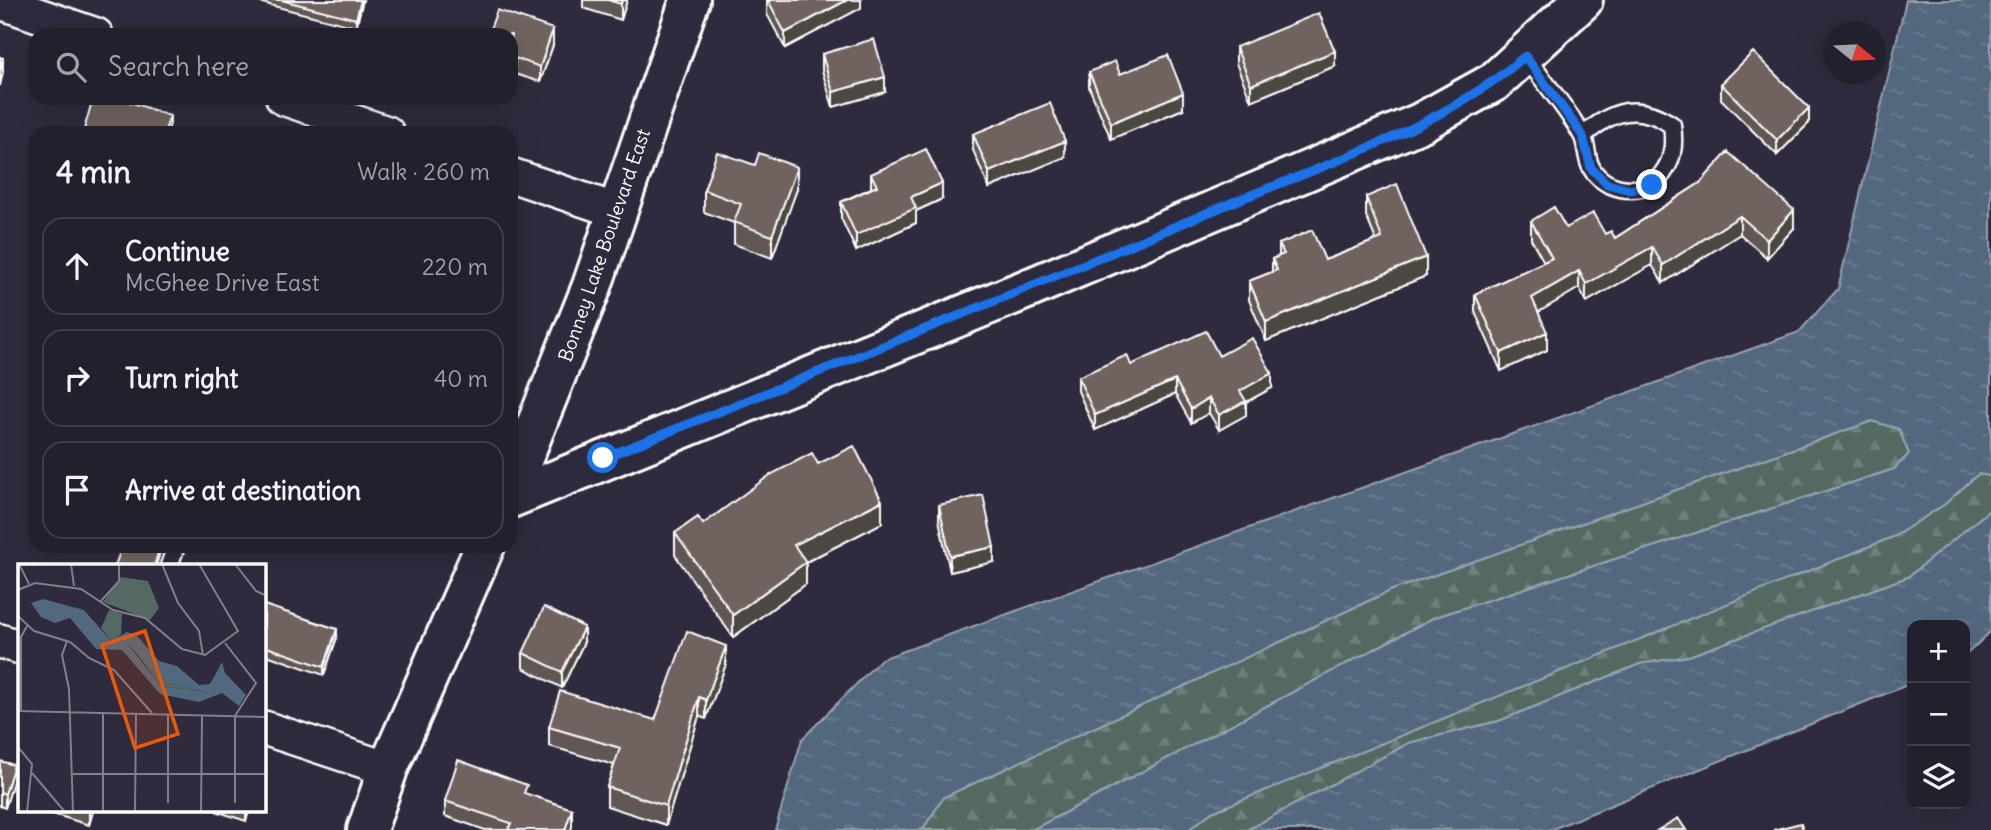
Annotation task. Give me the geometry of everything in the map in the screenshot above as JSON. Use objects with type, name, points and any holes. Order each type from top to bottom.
[{"type":"street","name":"Bonney Lake Boulevard East","points":[[518,471],[566,356],[690,0]]},
{"type":"street","points":[[518,495],[1032,286],[1420,124],[1483,89],[1525,56],[1583,0]]},
{"type":"street","points":[[0,2],[76,28]]},
{"type":"street","points":[[304,105],[366,126]]},
{"type":"street","points":[[518,177],[617,211]]},
{"type":"street","points":[[367,830],[388,769],[482,553]]},
{"type":"street","points":[[0,641],[18,647]]},
{"type":"street","points":[[266,729],[388,769]]},
{"type":"lane","points":[[1525,56],[1583,136],[1591,168],[1607,184],[1630,190],[1652,185],[1667,170],[1675,145],[1672,125],[1655,113],[1630,111],[1602,119],[1583,136]]},
{"type":"green space","points":[[1872,421],[1899,429],[1909,454],[1894,469],[1433,618],[1032,830],[922,830],[944,797],[1392,590]]},
{"type":"green space","points":[[1978,474],[1991,476],[1991,509],[1908,577],[1689,656],[1640,664],[1499,721],[1409,743],[1247,830],[1188,830],[1212,812],[1895,536],[1945,504]]},
{"type":"water","points":[[1906,0],[1991,0],[1991,476],[1978,474],[1945,504],[1895,536],[1212,812],[1188,830],[1032,830],[1433,618],[1894,469],[1909,454],[1899,429],[1872,421],[1392,590],[944,797],[922,830],[775,830],[802,739],[881,659],[1799,332],[1838,289]]},
{"type":"water","points":[[1991,509],[1991,631],[1970,651],[1970,620],[1907,620],[1907,685],[1550,830],[1247,830],[1409,743],[1499,721],[1640,664],[1689,656],[1908,577]]},
{"type":"building","points":[[281,0],[361,0],[356,19]]},
{"type":"building","points":[[768,0],[847,0],[785,33]]},
{"type":"building","points":[[497,10],[553,29],[540,67],[518,59],[518,28],[491,28]]},
{"type":"building","points":[[1319,13],[1335,51],[1251,85],[1236,47]]},
{"type":"building","points":[[874,39],[885,77],[833,92],[822,54]]},
{"type":"building","points":[[1753,52],[1809,108],[1777,140],[1721,84]]},
{"type":"building","points":[[1168,55],[1183,93],[1111,123],[1089,72],[1115,61],[1120,74]]},
{"type":"building","points":[[1050,103],[1065,141],[989,172],[973,134]]},
{"type":"building","points":[[91,105],[139,105],[170,116],[166,126],[85,126]]},
{"type":"building","points":[[926,149],[942,183],[911,197],[916,208],[856,235],[841,202],[877,186],[871,174]]},
{"type":"building","points":[[717,152],[755,165],[759,153],[797,167],[772,236],[734,222],[741,204],[704,190]]},
{"type":"building","points":[[1728,152],[1794,210],[1767,240],[1740,216],[1663,265],[1652,247],[1586,284],[1579,271],[1532,298],[1547,332],[1501,353],[1475,294],[1552,258],[1531,221],[1554,207],[1566,228],[1593,213],[1605,234],[1611,231],[1615,238],[1700,183]]},
{"type":"building","points":[[1397,184],[1426,257],[1266,322],[1249,281],[1277,270],[1272,259],[1284,254],[1279,244],[1312,230],[1325,260],[1382,238],[1366,197]]},
{"type":"building","points":[[1206,331],[1219,356],[1252,338],[1272,373],[1240,391],[1246,401],[1219,415],[1209,398],[1191,409],[1175,380],[1095,415],[1078,377],[1127,355],[1131,365]]},
{"type":"building","points":[[854,446],[882,501],[794,545],[806,562],[733,615],[675,533],[698,517],[703,524],[770,475],[812,453],[818,464]]},
{"type":"building","points":[[983,495],[994,547],[950,556],[939,505]]},
{"type":"building","points":[[120,553],[158,553],[155,564],[116,564]]},
{"type":"building","points":[[266,606],[337,629],[324,667],[266,647]]},
{"type":"building","points":[[544,607],[584,627],[562,672],[523,653]]},
{"type":"building","points":[[687,631],[726,646],[706,700],[699,697],[666,806],[607,787],[620,748],[549,727],[560,691],[655,720]]},
{"type":"building","points":[[458,760],[527,785],[524,793],[572,809],[565,830],[508,830],[511,823],[445,801]]},
{"type":"building","points":[[0,761],[14,765],[5,794],[0,792]]},
{"type":"building","points":[[1678,818],[1686,830],[1658,830]]},
{"type":"building","points":[[1801,823],[1803,830],[1773,830]]},
{"type":"route","points":[[603,458],[1032,286],[1420,124],[1461,104],[1494,82],[1525,56],[1583,136],[1591,168],[1607,184],[1630,190],[1652,185]]}]
